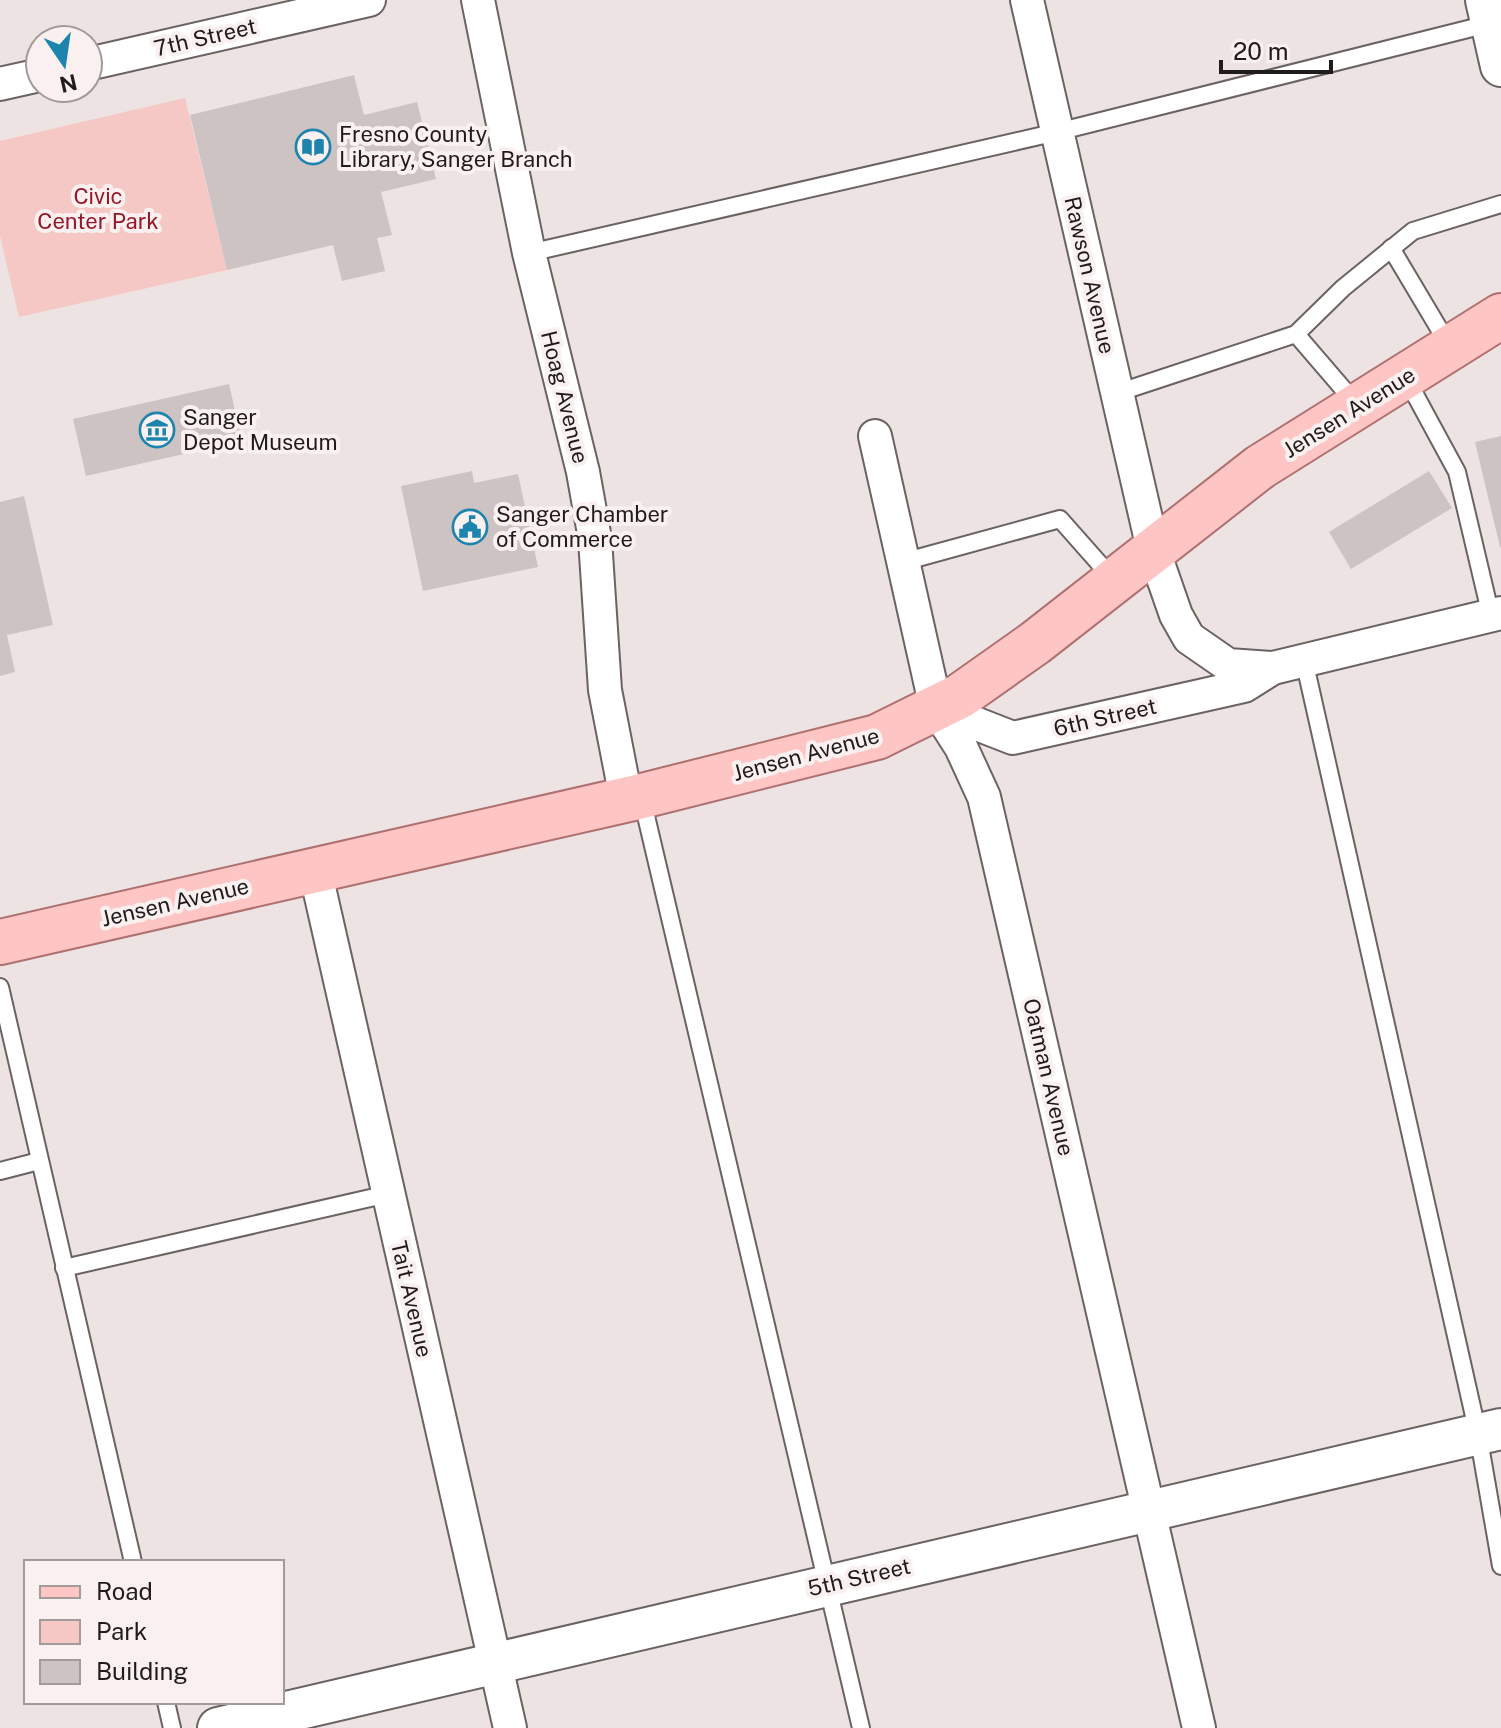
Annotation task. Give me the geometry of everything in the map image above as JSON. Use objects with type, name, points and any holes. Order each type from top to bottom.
[{"type":"main road","name":"Jensen Avenue","points":[[0,942],[846,748],[877,737],[960,696],[1035,643],[1260,467],[1501,316]]},
{"type":"street","name":"7th Street","points":[[104,60],[369,0]]},
{"type":"street","name":"Hoag Avenue","points":[[478,0],[529,253],[583,472],[595,539],[605,690],[634,797]]},
{"type":"street","name":"Rawson Avenue","points":[[1027,0],[1153,549]]},
{"type":"street","points":[[1493,14],[1501,66]]},
{"type":"street","points":[[0,84],[24,79]]},
{"type":"street","name":"Oatman Avenue","points":[[875,436],[936,708],[961,747],[984,797],[1199,1728]]},
{"type":"street","name":"6th Street","points":[[1153,549],[1176,615],[1189,638],[1209,656],[1228,665],[1289,664]]},
{"type":"street","name":"6th Street","points":[[936,708],[1013,738],[1244,686],[1289,664],[1496,614]]},
{"type":"street","name":"Tait Avenue","points":[[315,870],[510,1728]]},
{"type":"street","name":"5th Street","points":[[218,1728],[1489,1432]]},
{"type":"lane","points":[[529,253],[1057,132],[1493,14]]},
{"type":"lane","points":[[1117,393],[1296,334],[1413,231],[1501,204]]},
{"type":"lane","points":[[1391,248],[1451,348]]},
{"type":"lane","points":[[1296,334],[1358,406]]},
{"type":"lane","points":[[1405,376],[1457,472],[1496,614]]},
{"type":"lane","points":[[903,562],[1060,519],[1114,580]]},
{"type":"lane","points":[[1289,664],[1489,1432],[1501,1566]]},
{"type":"lane","points":[[634,797],[830,1584],[861,1728]]},
{"type":"lane","points":[[0,987],[133,1560]]},
{"type":"lane","points":[[0,1171],[39,1161]]},
{"type":"lane","points":[[64,1268],[388,1194]]},
{"type":"lane","points":[[166,1704],[172,1728]]},
{"type":"green space","name":"Civic Center Park","points":[[185,98],[227,270],[19,317],[0,236],[0,141]]},
{"type":"building","name":"Fresno County Library, Sanger Branch","points":[[354,75],[364,115],[417,102],[436,179],[381,192],[392,235],[377,238],[385,271],[342,281],[333,245],[227,270],[190,115]]},
{"type":"building","name":"Sanger Depot Museum","points":[[229,384],[242,441],[86,476],[73,419]]},
{"type":"building","points":[[1501,436],[1501,547],[1500,547],[1475,442]]},
{"type":"building","name":"Sanger Chamber of Commerce","points":[[472,471],[474,483],[518,474],[538,567],[423,591],[401,486]]},
{"type":"building","points":[[1429,471],[1452,508],[1351,569],[1329,532]]},
{"type":"building","points":[[24,496],[53,625],[7,635],[15,672],[0,676],[0,502]]},
{"type":"place","name":"Fresno County Library, Sanger Branch","points":[[313,147]]},
{"type":"place","name":"Sanger Depot Museum","points":[[157,430]]},
{"type":"place","name":"Sanger Chamber of Commerce","points":[[470,527]]}]
